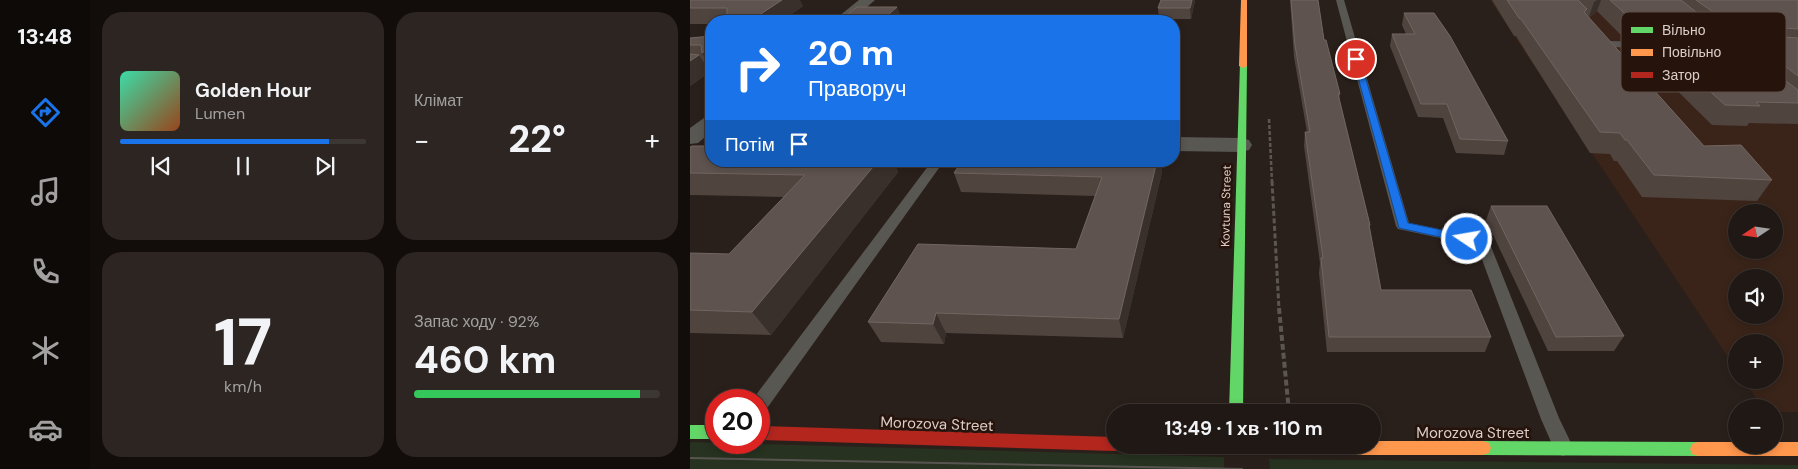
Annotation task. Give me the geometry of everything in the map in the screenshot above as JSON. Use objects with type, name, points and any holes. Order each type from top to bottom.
[{"type":"street","points":[[849,15],[868,0]]},
{"type":"street","name":"Kovtuna Street","points":[[1236,404],[1244,0]]},
{"type":"street","points":[[1180,144],[1241,145]]},
{"type":"street","points":[[690,432],[705,432]]},
{"type":"street","name":"Morozova Street","points":[[770,433],[1106,444]]},
{"type":"street","name":"Morozova Street","points":[[1381,447],[1798,449]]},
{"type":"street","points":[[1235,454],[1235,462]]},
{"type":"lane","points":[[1340,0],[1403,226],[1483,242],[1550,419],[1563,448]]},
{"type":"lane","points":[[1590,29],[1617,58]]},
{"type":"lane","points":[[1604,44],[1621,45]]},
{"type":"lane","points":[[690,66],[705,67]]},
{"type":"lane","points":[[770,391],[934,167]]},
{"type":"path","points":[[1269,116],[1279,313],[1288,404]]},
{"type":"shaded area","points":[[1490,0],[1798,0],[1798,412],[1783,412],[1783,399],[1757,399],[1750,389],[1783,389],[1783,334],[1728,334],[1728,357]]},
{"type":"green space","points":[[690,442],[705,442],[705,454],[770,454],[770,444],[1224,457],[1224,469],[690,469]]},
{"type":"green space","points":[[1269,459],[1798,465],[1798,469],[1270,469]]},
{"type":"building","points":[[690,0],[782,0],[759,15],[727,15],[727,8],[690,8]]},
{"type":"building","points":[[1161,0],[1192,0],[1190,8],[1158,8]]},
{"type":"building","points":[[1291,0],[1318,0],[1324,40],[1326,40],[1340,94],[1338,94],[1370,225],[1381,290],[1471,290],[1491,337],[1329,337],[1321,258],[1323,258],[1305,132],[1310,132],[1295,45]]},
{"type":"building","points":[[1507,0],[1578,0],[1587,9],[1584,12],[1621,53],[1621,92],[1656,92],[1704,146],[1741,145],[1772,180],[1654,175],[1620,133],[1600,132]]},
{"type":"building","points":[[1610,0],[1681,0],[1696,12],[1623,12]]},
{"type":"building","points":[[1696,0],[1798,0],[1798,29],[1786,28],[1786,12],[1713,12]]},
{"type":"building","points":[[857,7],[897,7],[888,15],[847,15]]},
{"type":"building","points":[[1404,13],[1434,13],[1450,36],[1508,141],[1460,139],[1447,104],[1421,104],[1392,34],[1415,34]]},
{"type":"building","points":[[705,37],[705,51],[702,53],[701,45],[690,45],[690,38]]},
{"type":"building","points":[[1786,37],[1798,38],[1798,76],[1786,67]]},
{"type":"building","points":[[690,54],[699,55],[690,61]]},
{"type":"building","points":[[1786,81],[1798,90],[1798,103],[1756,102],[1760,106],[1725,105],[1711,92],[1786,92]]},
{"type":"building","points":[[705,146],[705,167],[873,167],[752,312],[690,310],[690,253],[729,254],[805,175],[690,173],[690,147]]},
{"type":"building","points":[[958,167],[1156,167],[1119,319],[936,313],[933,324],[868,322],[918,244],[1076,249],[1102,177],[954,173]]},
{"type":"building","points":[[1491,206],[1547,206],[1624,336],[1556,337]]},
{"type":"tram line","points":[[690,458],[1242,469]]},
{"type":"traffic: fast","points":[[1236,404],[1243,66]]},
{"type":"traffic: fast","points":[[690,432],[705,432]]},
{"type":"traffic: fast","points":[[1483,448],[1698,449]]},
{"type":"traffic: slow","points":[[1243,66],[1244,0]]},
{"type":"traffic: slow","points":[[1381,448],[1483,448]]},
{"type":"traffic: slow","points":[[1698,449],[1798,449]]},
{"type":"traffic: jam","points":[[770,433],[1106,444]]},
{"type":"route","points":[[1356,59],[1403,226],[1467,239]]}]
